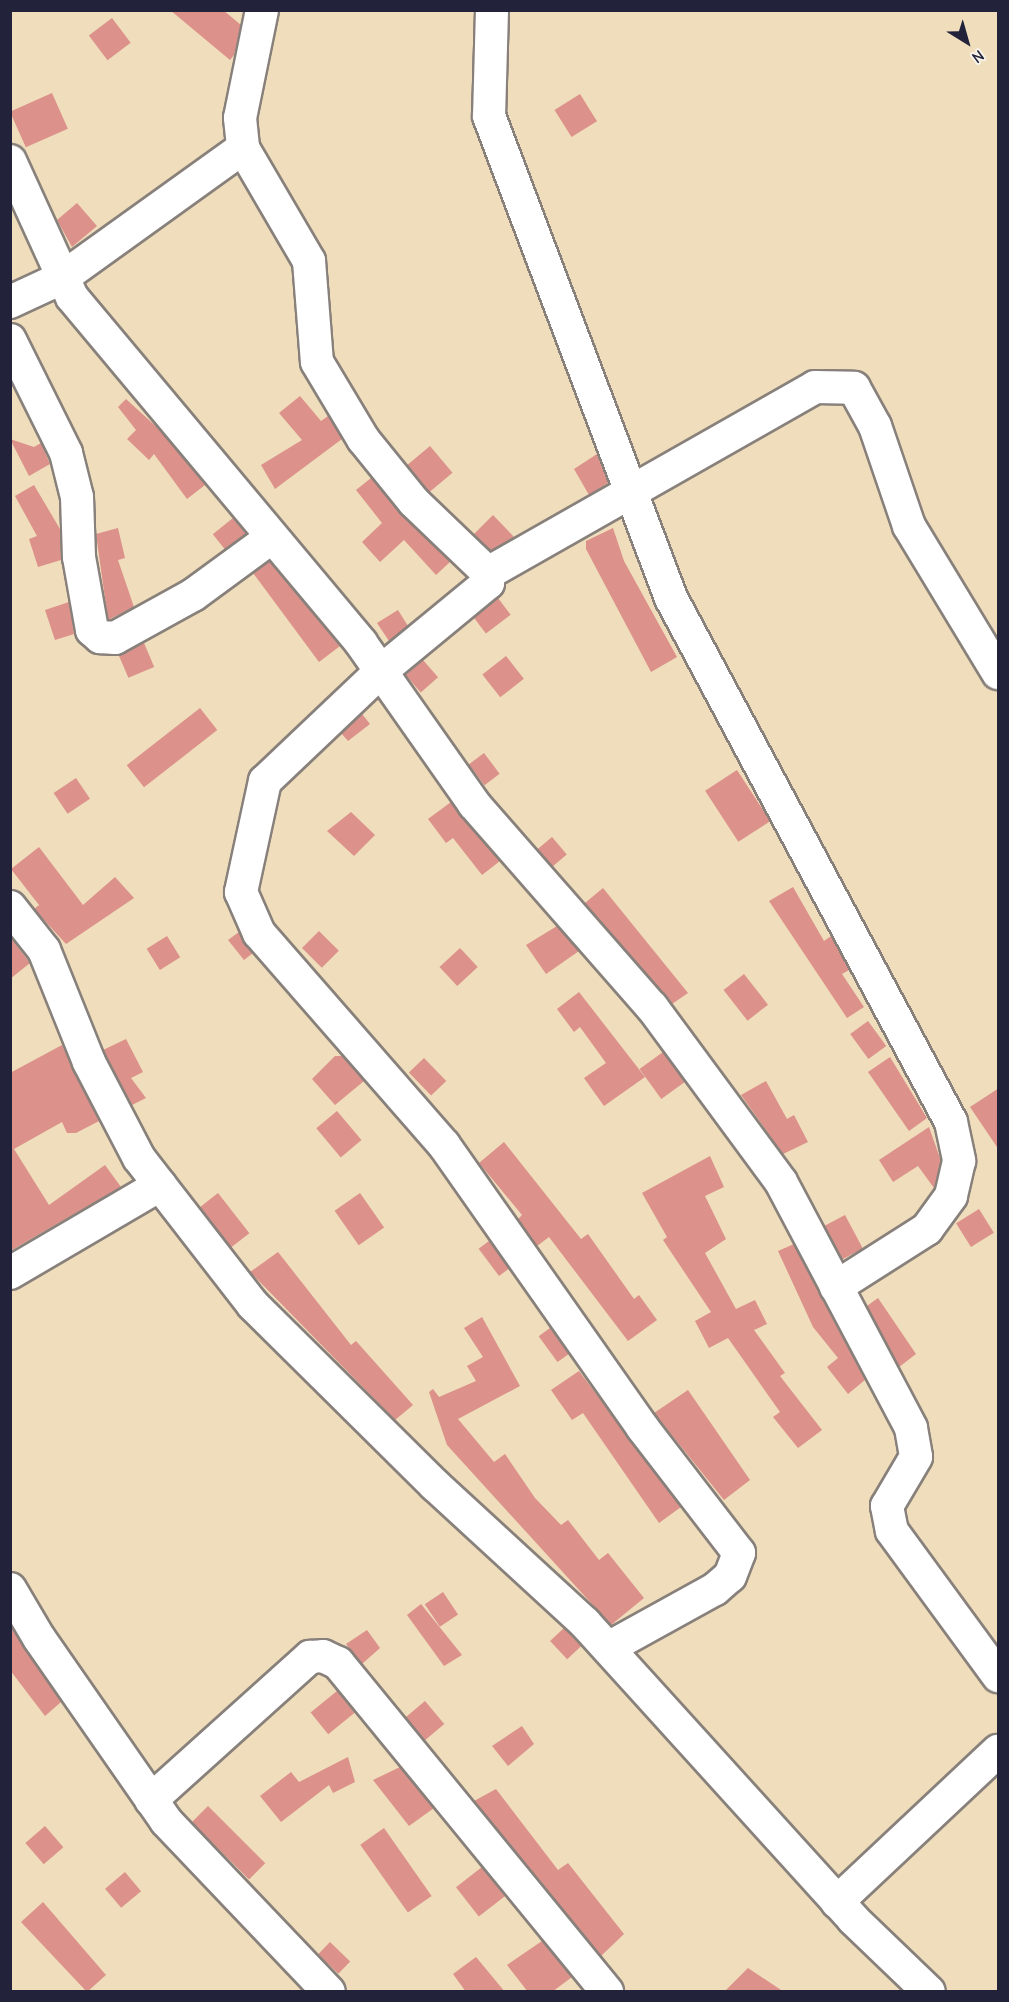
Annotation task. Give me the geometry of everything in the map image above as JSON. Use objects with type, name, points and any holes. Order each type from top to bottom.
[{"type":"street","points":[[262,10],[240,118],[243,148],[309,261],[317,362],[336,401],[414,501],[488,573],[488,584],[379,673],[265,781],[241,892],[259,933],[286,967],[444,1145],[642,1427],[739,1553],[730,1576],[715,1589],[608,1648]]},
{"type":"street","points":[[492,10],[489,116],[671,598],[951,1122],[959,1161],[951,1196],[927,1229],[836,1287]]},
{"type":"street","points":[[10,302],[62,278],[243,148]]},
{"type":"street","points":[[10,161],[62,278],[271,538],[361,643],[379,673],[474,804],[665,1025],[780,1182],[911,1428],[916,1457],[887,1506],[892,1531],[999,1676]]},
{"type":"street","points":[[10,340],[66,453],[77,497],[79,558],[92,630],[100,637],[115,638],[193,595],[271,538]]},
{"type":"street","points":[[488,573],[815,387],[854,388],[875,426],[909,526],[999,673]]},
{"type":"street","points":[[10,907],[44,950],[89,1062],[139,1158],[254,1305],[608,1648],[837,1902],[929,1992]]},
{"type":"street","points":[[10,1273],[160,1185]]},
{"type":"street","points":[[10,1589],[151,1800],[329,1992]]},
{"type":"street","points":[[151,1800],[310,1657],[323,1656],[338,1663],[607,1992]]},
{"type":"street","points":[[837,1902],[999,1751]]},
{"type":"building","points":[[170,10],[223,10],[241,25],[234,55],[230,60]]},
{"type":"building","points":[[112,18],[131,43],[107,60],[89,35]]},
{"type":"building","points":[[52,93],[68,129],[26,147],[10,112]]},
{"type":"building","points":[[580,94],[597,121],[572,137],[555,110]]},
{"type":"building","points":[[77,203],[97,226],[72,247],[57,220]]},
{"type":"building","points":[[300,396],[321,421],[328,416],[342,439],[275,489],[261,465],[302,440],[279,413]]},
{"type":"building","points":[[126,399],[161,431],[205,485],[187,499],[154,454],[149,460],[127,439],[136,430],[118,407]]},
{"type":"building","points":[[10,439],[34,447],[41,443],[50,464],[29,476]]},
{"type":"building","points":[[430,446],[452,473],[430,492],[407,465]]},
{"type":"building","points":[[597,454],[608,483],[589,495],[574,469]]},
{"type":"building","points":[[371,478],[450,562],[436,575],[404,540],[380,562],[362,542],[382,523],[356,490]]},
{"type":"building","points":[[34,485],[60,529],[61,560],[38,567],[29,539],[37,536],[15,496]]},
{"type":"building","points":[[493,515],[514,537],[491,551],[474,534]]},
{"type":"building","points":[[233,518],[246,534],[226,551],[213,534]]},
{"type":"building","points":[[118,528],[125,558],[118,560],[134,607],[108,620],[96,534]]},
{"type":"building","points":[[613,528],[624,561],[677,657],[651,672],[586,549],[586,541]]},
{"type":"building","points":[[269,561],[340,646],[319,662],[253,573]]},
{"type":"building","points":[[498,598],[511,615],[486,633],[473,617]]},
{"type":"building","points":[[69,602],[74,634],[55,640],[45,610]]},
{"type":"building","points":[[398,610],[408,626],[389,641],[377,623]]},
{"type":"building","points":[[144,643],[154,667],[128,678],[118,654]]},
{"type":"building","points":[[506,656],[524,679],[500,697],[482,674]]},
{"type":"building","points":[[423,660],[438,677],[421,692],[406,675]]},
{"type":"building","points":[[200,708],[217,730],[144,787],[127,765]]},
{"type":"building","points":[[362,714],[370,724],[348,741],[341,733]]},
{"type":"building","points":[[484,753],[500,774],[484,785],[469,764]]},
{"type":"building","points":[[737,770],[770,821],[738,842],[705,791]]},
{"type":"building","points":[[76,778],[90,799],[68,814],[54,793]]},
{"type":"building","points":[[451,802],[500,861],[482,875],[453,838],[446,843],[428,819]]},
{"type":"building","points":[[351,812],[375,835],[354,856],[327,831]]},
{"type":"building","points":[[552,837],[567,855],[552,867],[537,849]]},
{"type":"building","points":[[39,847],[83,905],[115,877],[134,898],[66,944],[34,909],[39,905],[11,869]]},
{"type":"building","points":[[793,887],[824,941],[831,936],[849,970],[842,974],[864,1007],[847,1018],[769,901]]},
{"type":"building","points":[[603,888],[688,993],[672,1004],[585,903]]},
{"type":"building","points":[[557,926],[579,951],[546,974],[526,945]]},
{"type":"building","points":[[319,931],[339,951],[322,968],[302,948]]},
{"type":"building","points":[[239,932],[253,953],[244,960],[228,940]]},
{"type":"building","points":[[167,936],[180,957],[160,970],[147,949]]},
{"type":"building","points":[[10,937],[30,963],[10,979]]},
{"type":"building","points":[[460,948],[478,967],[457,986],[440,967]]},
{"type":"building","points":[[744,974],[768,1005],[748,1021],[724,990]]},
{"type":"building","points":[[579,992],[645,1077],[604,1106],[584,1078],[606,1063],[580,1027],[574,1032],[557,1009]]},
{"type":"building","points":[[868,1021],[886,1046],[868,1059],[850,1034]]},
{"type":"building","points":[[126,1039],[143,1072],[131,1078],[146,1098],[132,1105],[103,1050]]},
{"type":"building","points":[[62,1045],[99,1121],[76,1133],[67,1133],[62,1122],[14,1149],[49,1205],[105,1165],[121,1187],[10,1251],[10,1073]]},
{"type":"building","points":[[663,1052],[685,1082],[661,1099],[640,1069]]},
{"type":"building","points":[[335,1056],[343,1056],[364,1081],[335,1105],[312,1079]]},
{"type":"building","points":[[890,1057],[927,1118],[909,1131],[868,1072]]},
{"type":"building","points":[[424,1058],[446,1081],[431,1096],[409,1073]]},
{"type":"building","points":[[766,1081],[787,1119],[794,1115],[808,1142],[783,1154],[741,1095]]},
{"type":"building","points":[[999,1088],[999,1150],[970,1107]]},
{"type":"building","points":[[337,1111],[361,1140],[341,1157],[316,1128]]},
{"type":"building","points":[[929,1127],[941,1161],[934,1188],[918,1166],[893,1182],[879,1160]]},
{"type":"building","points":[[504,1142],[581,1239],[588,1234],[634,1299],[639,1295],[657,1320],[628,1341],[549,1237],[537,1246],[518,1219],[522,1215],[479,1163]]},
{"type":"building","points":[[710,1156],[724,1187],[705,1196],[726,1239],[705,1253],[736,1309],[755,1300],[767,1324],[754,1330],[785,1373],[780,1376],[822,1430],[798,1448],[773,1417],[780,1412],[728,1338],[709,1348],[695,1321],[711,1312],[663,1240],[667,1237],[642,1193]]},
{"type":"building","points":[[218,1193],[249,1233],[231,1247],[200,1207]]},
{"type":"building","points":[[360,1193],[384,1227],[359,1245],[335,1211]]},
{"type":"building","points":[[979,1209],[994,1233],[971,1247],[956,1223]]},
{"type":"building","points":[[845,1215],[863,1249],[843,1259],[825,1226]]},
{"type":"building","points":[[489,1241],[509,1268],[499,1276],[479,1249]]},
{"type":"building","points":[[794,1244],[865,1380],[848,1394],[827,1367],[838,1358],[813,1327],[778,1251]]},
{"type":"building","points":[[278,1252],[351,1345],[356,1341],[413,1405],[395,1420],[250,1272]]},
{"type":"building","points":[[878,1298],[916,1354],[899,1367],[867,1306]]},
{"type":"building","points":[[482,1317],[520,1386],[458,1419],[494,1462],[505,1454],[535,1498],[561,1525],[568,1520],[599,1560],[608,1553],[644,1598],[611,1625],[447,1445],[429,1392],[433,1389],[439,1397],[476,1381],[467,1366],[483,1357],[464,1328]]},
{"type":"building","points":[[550,1328],[569,1354],[557,1362],[539,1336]]},
{"type":"building","points":[[579,1371],[681,1507],[659,1523],[583,1413],[572,1420],[551,1390]]},
{"type":"building","points":[[688,1390],[750,1480],[724,1500],[654,1413]]},
{"type":"building","points":[[443,1592],[458,1614],[440,1627],[425,1604]]},
{"type":"building","points":[[421,1604],[462,1655],[444,1666],[407,1615]]},
{"type":"building","points":[[10,1625],[61,1702],[45,1716],[10,1670]]},
{"type":"building","points":[[564,1628],[581,1646],[567,1659],[550,1641]]},
{"type":"building","points":[[367,1630],[380,1648],[362,1664],[346,1644]]},
{"type":"building","points":[[337,1691],[355,1713],[328,1734],[311,1712]]},
{"type":"building","points":[[425,1701],[444,1724],[424,1741],[405,1718]]},
{"type":"building","points":[[522,1726],[534,1744],[508,1766],[492,1746]]},
{"type":"building","points":[[348,1757],[355,1782],[333,1793],[329,1785],[281,1822],[260,1796],[291,1772],[299,1782]]},
{"type":"building","points":[[400,1767],[434,1808],[409,1826],[373,1780]]},
{"type":"building","points":[[496,1789],[558,1870],[568,1863],[624,1934],[601,1956],[474,1801]]},
{"type":"building","points":[[208,1806],[265,1863],[249,1880],[192,1822]]},
{"type":"building","points":[[45,1826],[63,1847],[44,1864],[25,1843]]},
{"type":"building","points":[[384,1828],[432,1896],[408,1913],[360,1845]]},
{"type":"building","points":[[482,1867],[505,1896],[479,1916],[456,1887]]},
{"type":"building","points":[[125,1872],[141,1891],[121,1908],[105,1889]]},
{"type":"building","points":[[43,1902],[106,1975],[87,1992],[21,1922]]},
{"type":"building","points":[[542,1941],[572,1977],[552,1992],[528,1992],[507,1965]]},
{"type":"building","points":[[330,1942],[350,1961],[338,1974],[318,1954]]},
{"type":"building","points":[[476,1957],[505,1992],[466,1992],[453,1974]]},
{"type":"building","points":[[748,1968],[784,1992],[724,1992]]}]
